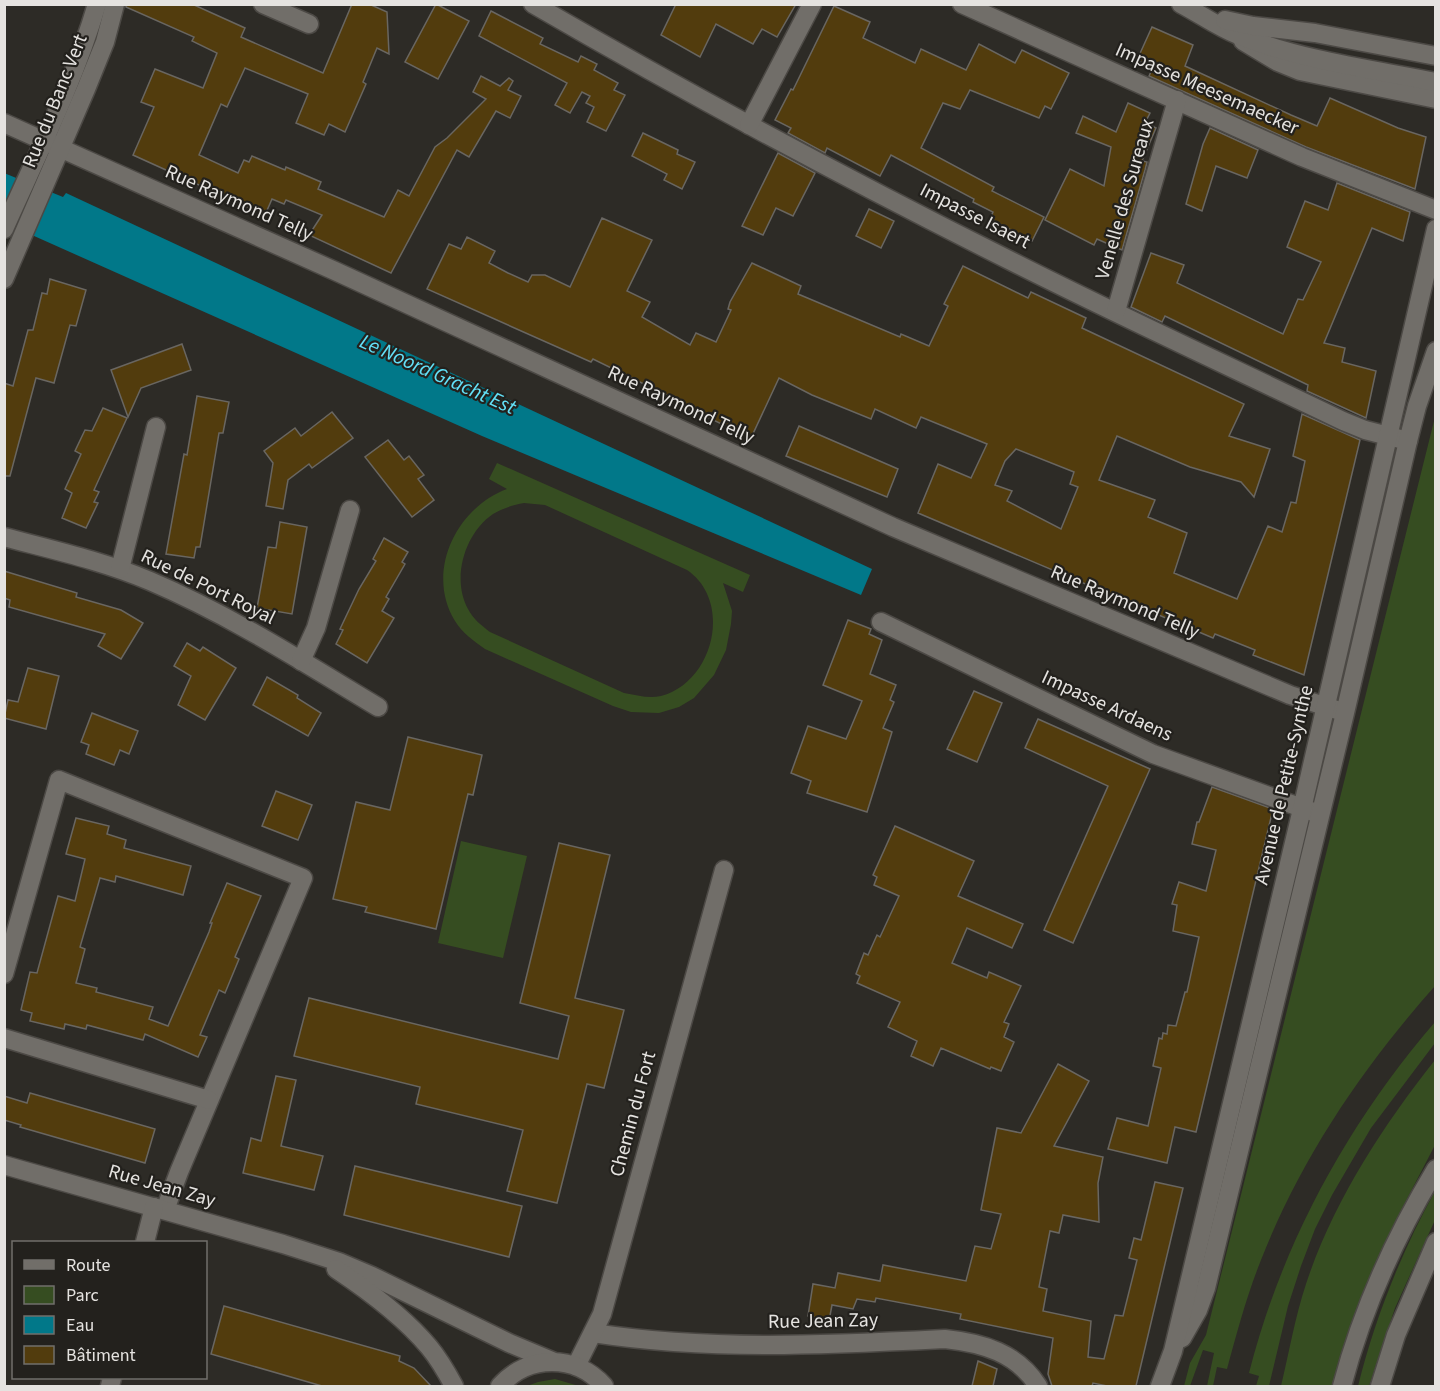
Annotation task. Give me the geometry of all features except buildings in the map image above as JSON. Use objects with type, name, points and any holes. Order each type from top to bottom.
[{"type":"street","name":"Rue du Banc Vert","points":[[4,279],[46,182],[53,143],[97,4]]},
{"type":"street","name":"Rue du Banc Vert","points":[[4,229],[29,174],[53,143],[95,67],[116,4]]},
{"type":"street","points":[[262,4],[309,24]]},
{"type":"street","name":"Impasse Isaert","points":[[533,4],[641,67],[1013,262],[1343,422],[1408,441]]},
{"type":"street","points":[[749,125],[812,4]]},
{"type":"street","name":"Impasse Meesemaecker","points":[[962,4],[1302,157],[1436,210]]},
{"type":"street","points":[[1188,8],[1292,69],[1436,99]]},
{"type":"street","points":[[1188,8],[1253,26],[1306,32],[1436,56]]},
{"type":"street","points":[[1227,30],[1263,44],[1313,57],[1436,82]]},
{"type":"street","name":"Venelle des Sureaux","points":[[1116,311],[1177,100]]},
{"type":"street","name":"Rue Raymond Telly","points":[[4,123],[53,143],[893,527],[1211,663],[1290,695],[1345,713]]},
{"type":"street","name":"Avenue de Petite-Synthe","points":[[1160,1386],[1173,1351],[1302,809],[1436,229]]},
{"type":"street","name":"Avenue de Petite-Synthe","points":[[1173,1351],[1198,1310],[1206,1288],[1321,814],[1408,441],[1419,398],[1436,351]]},
{"type":"street","points":[[120,569],[156,427]]},
{"type":"street","points":[[301,661],[316,628],[350,510]]},
{"type":"street","name":"Rue de Port Royal","points":[[4,537],[120,569],[221,614],[378,707]]},
{"type":"street","name":"Impasse Ardaens","points":[[881,622],[1153,753],[1321,814]]},
{"type":"street","points":[[4,974],[59,780],[303,878],[209,1100],[145,1241]]},
{"type":"street","name":"Chemin du Fort","points":[[576,1366],[602,1314],[608,1294],[724,870]]},
{"type":"street","points":[[4,1038],[209,1100]]},
{"type":"street","name":"Rue Jean Zay","points":[[4,1165],[306,1251],[372,1276],[502,1340],[552,1361]]},
{"type":"street","points":[[1342,1386],[1353,1346],[1374,1289],[1436,1169]]},
{"type":"street","points":[[1380,1386],[1399,1328],[1436,1242]]},
{"type":"street","name":"Rue Jean Zay","points":[[306,1251],[358,1284],[411,1329],[435,1356],[454,1386]]},
{"type":"street","name":"Rue Jean Zay","points":[[593,1333],[656,1342],[711,1345],[826,1344],[945,1338],[976,1343],[1000,1352],[1023,1368],[1038,1386]]},
{"type":"street","points":[[500,1386],[526,1366],[552,1361],[576,1366],[590,1373],[604,1386]]},
{"type":"green space","points":[[1435,417],[1435,986],[1359,1081],[1336,1115],[1295,1186],[1256,1273],[1227,1369],[1217,1367],[1213,1386],[1207,1386],[1214,1353],[1203,1350],[1190,1386],[1184,1386],[1190,1363],[1206,1335]]},
{"type":"green space","points":[[497,463],[750,575],[743,592],[723,583],[732,611],[726,650],[714,675],[694,698],[679,707],[659,713],[631,712],[485,649],[461,629],[447,602],[443,582],[445,563],[460,526],[489,498],[507,489],[489,479]],"holes":[[[524,503],[545,505],[687,570],[701,584],[710,601],[713,620],[711,639],[705,658],[694,675],[679,688],[656,697],[624,693],[490,632],[472,616],[463,597],[461,570],[468,544],[475,532],[483,522],[504,508]]]},
{"type":"green space","points":[[1361,586],[1366,587],[1352,649],[1346,648]]},
{"type":"green space","points":[[461,841],[527,856],[503,958],[438,943]]},
{"type":"green space","points":[[1435,1022],[1435,1043],[1371,1128],[1315,1229],[1288,1306],[1269,1386],[1256,1386],[1259,1376],[1249,1373],[1263,1325],[1299,1231],[1347,1143],[1374,1101]]},
{"type":"green space","points":[[1435,1060],[1435,1145],[1396,1220],[1376,1265],[1337,1386],[1281,1386],[1302,1297],[1330,1224],[1378,1139]]},
{"type":"green space","points":[[1435,1191],[1435,1220],[1395,1308],[1369,1386],[1358,1386],[1372,1336],[1390,1286]]},
{"type":"green space","points":[[555,1379],[579,1386],[527,1386],[538,1382]]},
{"type":"water","name":"Le Noord Gracht Est","points":[[4,173],[63,197],[66,193],[872,569],[861,595],[482,436],[5,223]]}]
